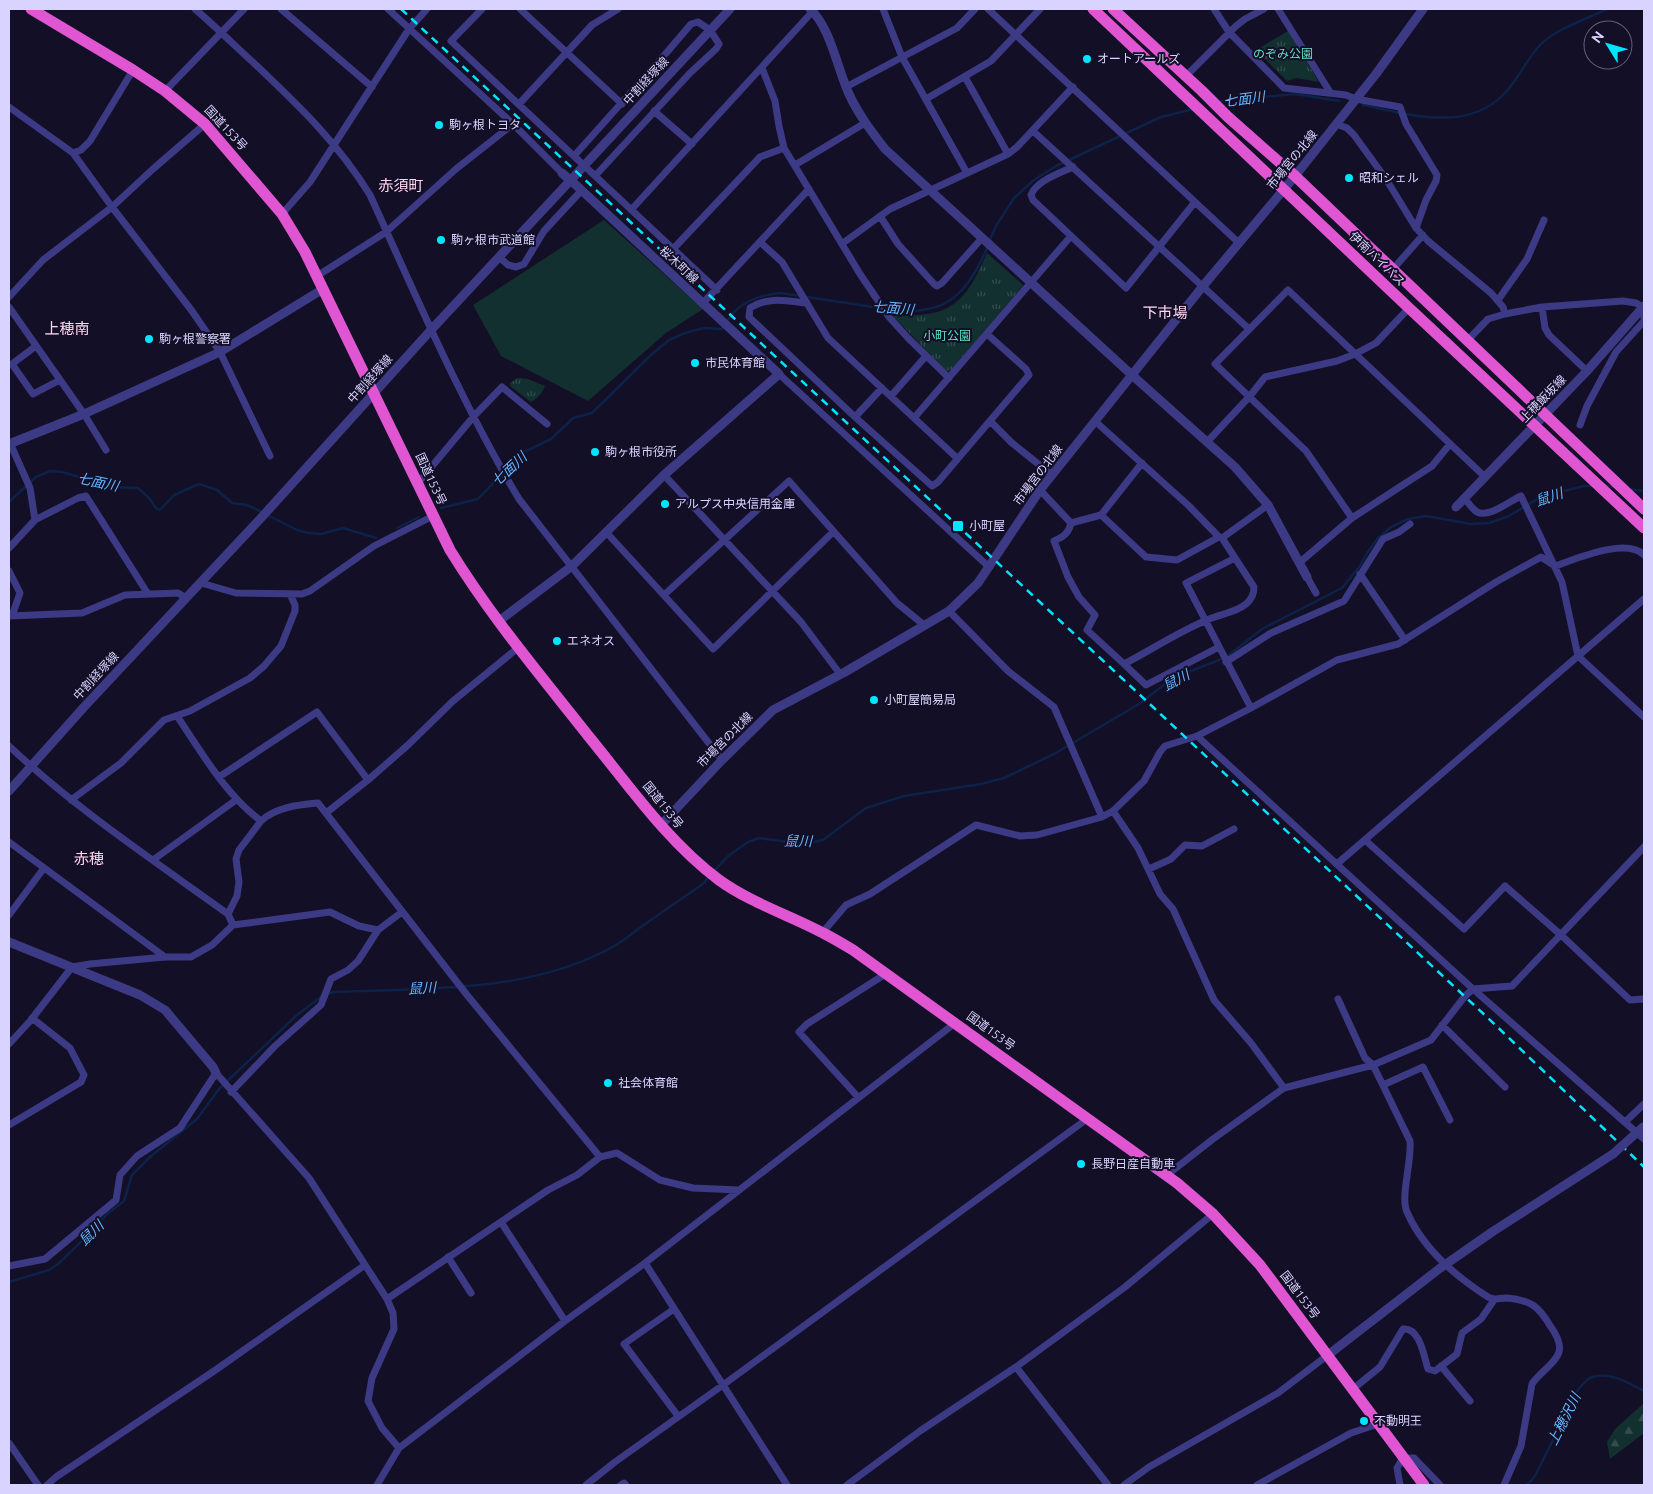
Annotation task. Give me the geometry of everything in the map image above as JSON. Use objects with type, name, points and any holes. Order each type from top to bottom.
[{"type":"highway","name":"国道153号","points":[[31,9],[165,91],[206,124],[282,214],[305,252],[433,516],[472,587],[674,841],[704,868],[740,894],[823,932],[887,973],[1167,1176],[1213,1214],[1260,1265],[1424,1485]]},
{"type":"highway","name":"伊南バイパス","points":[[1093,9],[1644,528]]},
{"type":"highway","name":"伊南バイパス","points":[[1113,9],[1228,117],[1295,176],[1544,415],[1644,508]]},
{"type":"street","points":[[195,9],[291,98],[335,144],[358,175],[370,195],[431,330],[500,467],[519,499],[722,760]]},
{"type":"street","points":[[165,91],[244,9]]},
{"type":"street","points":[[281,9],[372,87]]},
{"type":"street","points":[[388,9],[513,124],[562,173]]},
{"type":"street","points":[[282,214],[310,182],[410,29],[427,9]]},
{"type":"street","points":[[482,9],[451,42],[717,290]]},
{"type":"street","points":[[519,104],[592,25],[618,9]]},
{"type":"street","name":"中割経塚線","points":[[9,791],[84,707],[261,518],[431,330],[730,9]]},
{"type":"street","points":[[884,9],[902,57],[966,173]]},
{"type":"street","points":[[846,87],[957,28],[975,9]]},
{"type":"street","points":[[988,9],[1239,243]]},
{"type":"street","points":[[926,99],[991,60],[1040,9]]},
{"type":"street","points":[[1214,9],[1229,32],[1284,88],[1330,92],[1400,107],[1406,124],[1437,175],[1416,228]]},
{"type":"street","points":[[1186,76],[1245,18],[1264,9]]},
{"type":"street","points":[[1278,9],[1330,92]]},
{"type":"street","name":"市場宮の北線","points":[[661,825],[722,760],[773,710],[950,611],[978,583],[1040,490],[1203,286],[1284,190],[1376,74],[1424,9]]},
{"type":"street","points":[[524,10],[566,53],[622,104]]},
{"type":"street","points":[[631,210],[762,68],[811,10],[826,33],[846,87],[865,123],[885,149],[1235,467],[1268,505],[1316,593]]},
{"type":"street","points":[[576,157],[690,24],[698,22],[710,30],[719,44],[716,49],[690,73],[593,174]]},
{"type":"street","points":[[762,68],[775,101],[784,148],[887,315],[949,378]]},
{"type":"street","points":[[73,153],[82,150],[90,141],[133,70]]},
{"type":"street","points":[[965,77],[1008,154]]},
{"type":"street","points":[[843,243],[898,205],[1008,154],[1033,131],[1073,87]]},
{"type":"street","points":[[9,107],[73,153],[192,311],[220,352],[270,456]]},
{"type":"street","points":[[654,111],[692,144]]},
{"type":"street","points":[[795,165],[865,123]]},
{"type":"street","points":[[9,297],[43,260],[112,207],[206,124]]},
{"type":"street","points":[[317,276],[386,232],[456,169],[513,124]]},
{"type":"street","points":[[1336,124],[1347,128],[1354,135],[1386,179],[1416,228],[1428,241],[1498,300],[1504,307],[1505,314]]},
{"type":"street","points":[[1033,131],[1248,328]]},
{"type":"street","points":[[674,248],[760,157],[784,148]]},
{"type":"street","points":[[1072,166],[1034,189],[1031,195],[1033,200],[1126,288],[1195,202]]},
{"type":"street","name":"桜木町線","points":[[562,173],[779,374]]},
{"type":"street","points":[[499,257],[508,265],[516,267],[524,264],[544,231],[579,189]]},
{"type":"street","points":[[702,304],[809,189]]},
{"type":"street","points":[[880,216],[898,244],[934,284],[938,286],[983,239]]},
{"type":"street","points":[[1498,300],[1527,259],[1544,220]]},
{"type":"street","points":[[1393,269],[1423,235]]},
{"type":"street","points":[[914,418],[1071,236]]},
{"type":"street","points":[[760,242],[782,262],[828,338],[957,458]]},
{"type":"street","points":[[35,520],[30,488],[9,444],[84,414],[220,352],[323,289]]},
{"type":"street","points":[[1352,518],[1306,451],[1215,364],[1248,328],[1288,290],[1484,476]]},
{"type":"street","points":[[807,302],[766,301],[750,308],[749,317],[855,417],[932,486],[938,482],[1028,375],[1026,369],[987,334]]},
{"type":"street","points":[[1467,340],[1488,320],[1505,314],[1542,307],[1624,301],[1643,306],[1644,319],[1616,352],[1587,406],[1580,425]]},
{"type":"street","name":"上穂飯坂線","points":[[1456,507],[1587,371],[1643,306]]},
{"type":"street","points":[[9,307],[84,414],[106,450]]},
{"type":"street","points":[[1542,307],[1545,328],[1549,335],[1587,371]]},
{"type":"street","points":[[1207,442],[1265,377],[1337,361],[1355,354],[1376,343],[1409,308]]},
{"type":"street","points":[[36,346],[12,364],[33,394],[60,380]]},
{"type":"street","points":[[891,396],[926,356]]},
{"type":"street","points":[[499,620],[572,566],[664,475],[779,374],[989,567]]},
{"type":"street","points":[[418,483],[474,416],[502,387],[547,424]]},
{"type":"street","points":[[855,417],[882,388]]},
{"type":"street","points":[[990,421],[1012,443],[1052,475]]},
{"type":"street","points":[[1096,422],[1189,506],[1221,538],[1254,587],[1254,593],[1246,604],[1206,620],[1124,664]]},
{"type":"street","points":[[1299,563],[1352,518],[1432,466],[1450,444]]},
{"type":"street","points":[[1071,523],[1101,515],[1142,463]]},
{"type":"street","points":[[664,475],[801,622],[840,674]]},
{"type":"street","points":[[664,595],[789,481],[897,603],[924,625]]},
{"type":"street","points":[[1040,490],[1071,523]]},
{"type":"street","points":[[9,548],[35,520],[78,498],[86,496],[148,594]]},
{"type":"street","points":[[1464,498],[1476,511],[1483,514],[1506,505],[1521,496],[1562,582],[1578,656],[1644,717]]},
{"type":"street","points":[[1101,515],[1146,557],[1177,560],[1221,538],[1268,505]]},
{"type":"street","points":[[201,583],[236,593],[302,594],[310,591],[374,546],[433,516]]},
{"type":"street","points":[[1071,523],[1070,529],[1064,537],[1054,541],[1068,577],[1079,597],[1096,615],[1087,630],[1146,685],[1220,649]]},
{"type":"street","points":[[1226,662],[1271,634],[1344,601],[1383,539],[1400,532],[1410,524]]},
{"type":"street","points":[[606,532],[713,649],[833,532]]},
{"type":"street","points":[[823,932],[846,905],[870,894],[976,825],[1020,836],[1038,835],[1102,817],[1113,811],[1144,781],[1165,746],[1197,736],[1337,660],[1398,644],[1496,582],[1540,557],[1555,566],[1610,548],[1637,549],[1644,555]]},
{"type":"street","points":[[1235,558],[1186,583],[1251,708]]},
{"type":"street","points":[[9,572],[20,593],[10,616],[82,613],[125,595],[178,593],[186,598]]},
{"type":"street","points":[[1360,574],[1405,640]]},
{"type":"street","points":[[71,800],[121,763],[164,720],[190,711],[250,678],[272,658],[281,646],[295,611],[295,605],[290,594]]},
{"type":"street","points":[[1338,863],[1644,599]]},
{"type":"street","points":[[950,611],[1008,671],[1054,707],[1102,817]]},
{"type":"street","points":[[326,813],[408,745],[453,701],[520,647]]},
{"type":"street","points":[[219,777],[317,712],[368,780]]},
{"type":"street","points":[[177,716],[236,800],[261,820]]},
{"type":"street","points":[[1197,736],[1338,863],[1473,989],[1644,1139]]},
{"type":"street","points":[[9,746],[71,800],[228,914],[233,924]]},
{"type":"street","points":[[153,860],[236,800]]},
{"type":"street","points":[[228,914],[237,896],[239,882],[236,859],[239,850],[261,820],[265,816],[282,809],[318,803],[467,994],[600,1158]]},
{"type":"street","points":[[1113,811],[1138,848],[1160,894],[1172,909],[1214,1000],[1251,1043],[1284,1088]]},
{"type":"street","points":[[1149,869],[1171,859],[1186,845],[1202,846],[1234,829]]},
{"type":"street","points":[[1365,840],[1464,929],[1505,886],[1561,934],[1630,1000],[1644,999]]},
{"type":"street","points":[[9,842],[165,957]]},
{"type":"street","points":[[1167,1176],[1212,1139],[1284,1088],[1373,1065],[1431,1040],[1465,996],[1473,989],[1512,986],[1644,847]]},
{"type":"street","points":[[9,915],[44,868]]},
{"type":"street","points":[[9,1044],[72,968],[90,964],[165,957],[192,957],[212,945],[233,924],[330,912],[359,926],[378,930]]},
{"type":"street","points":[[229,1090],[321,1005],[331,979],[348,970],[358,961],[378,930],[402,912]]},
{"type":"street","points":[[9,942],[140,994],[165,1010],[213,1067],[229,1090],[309,1178],[387,1299],[393,1313],[394,1329],[372,1378],[368,1400],[382,1428],[400,1448]]},
{"type":"street","points":[[858,1097],[798,1032],[807,1024],[887,973]]},
{"type":"street","points":[[1338,999],[1365,1058],[1373,1065],[1410,1140],[1411,1152],[1406,1210],[1417,1232],[1445,1264],[1490,1298],[1494,1300],[1504,1298],[1537,1307],[1554,1332],[1560,1350],[1557,1357],[1532,1384],[1521,1446],[1504,1485]]},
{"type":"street","points":[[9,1125],[81,1082],[84,1075],[70,1048],[32,1018]]},
{"type":"street","points":[[377,1485],[400,1448],[739,1190],[954,1022]]},
{"type":"street","points":[[1442,1026],[1505,1087]]},
{"type":"street","points":[[1383,1086],[1423,1067],[1450,1120]]},
{"type":"street","points":[[9,1266],[45,1259],[116,1200],[120,1175],[137,1156],[180,1128],[218,1076]]},
{"type":"street","points":[[1625,1122],[1644,1104]]},
{"type":"street","points":[[586,1485],[1087,1119]]},
{"type":"street","points":[[1124,1485],[1149,1467],[1278,1393],[1445,1264],[1613,1154],[1644,1127]]},
{"type":"street","points":[[387,1299],[548,1190],[577,1175],[600,1158],[617,1153],[660,1180],[694,1188],[739,1190]]},
{"type":"street","points":[[847,1485],[920,1431],[1016,1367],[1125,1287],[1213,1214]]},
{"type":"street","points":[[501,1222],[565,1321]]},
{"type":"street","points":[[448,1257],[471,1293]]},
{"type":"street","points":[[644,1263],[787,1485]]},
{"type":"street","points":[[47,1485],[364,1265]]},
{"type":"street","points":[[1353,1389],[1380,1367],[1403,1329],[1414,1332],[1428,1369],[1435,1372],[1457,1354],[1462,1333],[1481,1319],[1494,1300]]},
{"type":"street","points":[[674,1309],[624,1344],[678,1416]]},
{"type":"street","points":[[1441,1366],[1470,1401]]},
{"type":"street","points":[[1016,1367],[1108,1485]]},
{"type":"street","points":[[1257,1485],[1351,1433],[1378,1424]]},
{"type":"street","points":[[9,1442],[38,1485]]},
{"type":"street","points":[[1400,1485],[1397,1468],[1403,1458],[1414,1458],[1440,1485]]},
{"type":"street","points":[[621,1485],[624,1483],[626,1485]]},
{"type":"green space","name":"のぞみ公園","points":[[1288,31],[1319,82],[1296,78],[1287,81],[1256,50]]},
{"type":"green space","points":[[604,220],[703,309],[666,333],[588,401],[501,356],[473,305]]},
{"type":"green space","name":"小町公園","points":[[987,253],[1023,286],[951,370],[946,371],[893,316],[931,313],[951,306],[959,300],[970,286]]},
{"type":"green space","points":[[518,378],[528,379],[545,386],[543,391],[531,402],[510,386],[510,383]]},
{"type":"green space","points":[[1644,1403],[1644,1433],[1610,1459],[1607,1442],[1615,1429]]},
{"type":"waterway","name":"七面川","points":[[1363,105],[1399,113],[1436,118],[1455,117],[1473,113],[1489,106],[1504,94],[1546,39],[1607,9]]},
{"type":"waterway","name":"七面川","points":[[1219,102],[1295,94],[1339,101]]},
{"type":"waterway","name":"七面川","points":[[990,240],[996,226],[1014,198],[1034,180],[1056,166],[1161,117],[1194,109]]},
{"type":"waterway","name":"七面川","points":[[886,309],[923,310],[950,300],[971,279],[988,246]]},
{"type":"waterway","name":"七面川","points":[[727,321],[744,304],[757,298],[780,293],[880,308]]},
{"type":"waterway","name":"七面川","points":[[441,508],[478,499],[522,453],[551,439],[573,418],[592,413],[652,354],[669,340],[704,328],[721,329],[724,326]]},
{"type":"waterway","name":"七面川","points":[[9,502],[36,477],[50,471],[62,472],[114,487],[138,488],[160,510],[174,495],[199,484],[217,490],[232,503],[247,505],[262,512]]},
{"type":"waterway","name":"鼠川","points":[[1604,485],[1615,487]]},
{"type":"waterway","name":"鼠川","points":[[713,872],[728,856],[748,842],[759,838],[804,844],[823,840],[866,808],[904,796],[981,784],[1004,778],[1054,754],[1139,704],[1173,678],[1229,655],[1262,629],[1342,588],[1360,566],[1378,538],[1391,527],[1408,519],[1426,516],[1471,524],[1489,523],[1509,516],[1534,501],[1555,493],[1584,486],[1593,486]]},
{"type":"waterway","name":"鼠川","points":[[1628,489],[1644,491]]},
{"type":"waterway","name":"七面川","points":[[267,515],[297,530],[308,533],[321,534],[343,528],[376,538]]},
{"type":"waterway","name":"七面川","points":[[397,528],[419,517]]},
{"type":"waterway","name":"鼠川","points":[[327,994],[334,992],[471,986],[505,982],[539,975],[572,965],[618,944],[704,883],[709,876]]},
{"type":"waterway","name":"鼠川","points":[[9,1282],[49,1270],[58,1264],[107,1214],[124,1201],[132,1175],[151,1156],[197,1119],[219,1089],[297,1015],[322,996]]},
{"type":"waterway","name":"上穂沢川","points":[[1527,1485],[1535,1476],[1578,1390],[1586,1381],[1597,1376],[1611,1376],[1644,1391]]},
{"type":"railway","points":[[401,9],[1488,1018],[1644,1167]]},
{"type":"place","name":"オートアールズ","points":[[1087,59]]},
{"type":"place","name":"駒ヶ根トヨタ","points":[[439,125]]},
{"type":"place","name":"昭和シェル","points":[[1349,178]]},
{"type":"place","name":"駒ヶ根市武道館","points":[[441,240]]},
{"type":"place","name":"駒ヶ根警察署","points":[[149,339]]},
{"type":"place","name":"市民体育館","points":[[695,363]]},
{"type":"place","name":"駒ヶ根市役所","points":[[595,452]]},
{"type":"place","name":"アルプス中央信用金庫","points":[[665,504]]},
{"type":"place","name":"小町屋","points":[[958,526]]},
{"type":"place","name":"エネオス","points":[[557,641]]},
{"type":"place","name":"小町屋簡易局","points":[[874,700]]},
{"type":"place","name":"社会体育館","points":[[608,1083]]},
{"type":"place","name":"長野日産自動車","points":[[1081,1164]]},
{"type":"place","name":"不動明王","points":[[1364,1421]]},
{"type":"district","name":"赤須町","points":[[401,186]]},
{"type":"district","name":"下市場","points":[[1165,313]]},
{"type":"district","name":"上穂南","points":[[67,329]]},
{"type":"district","name":"赤穂","points":[[89,859]]}]
